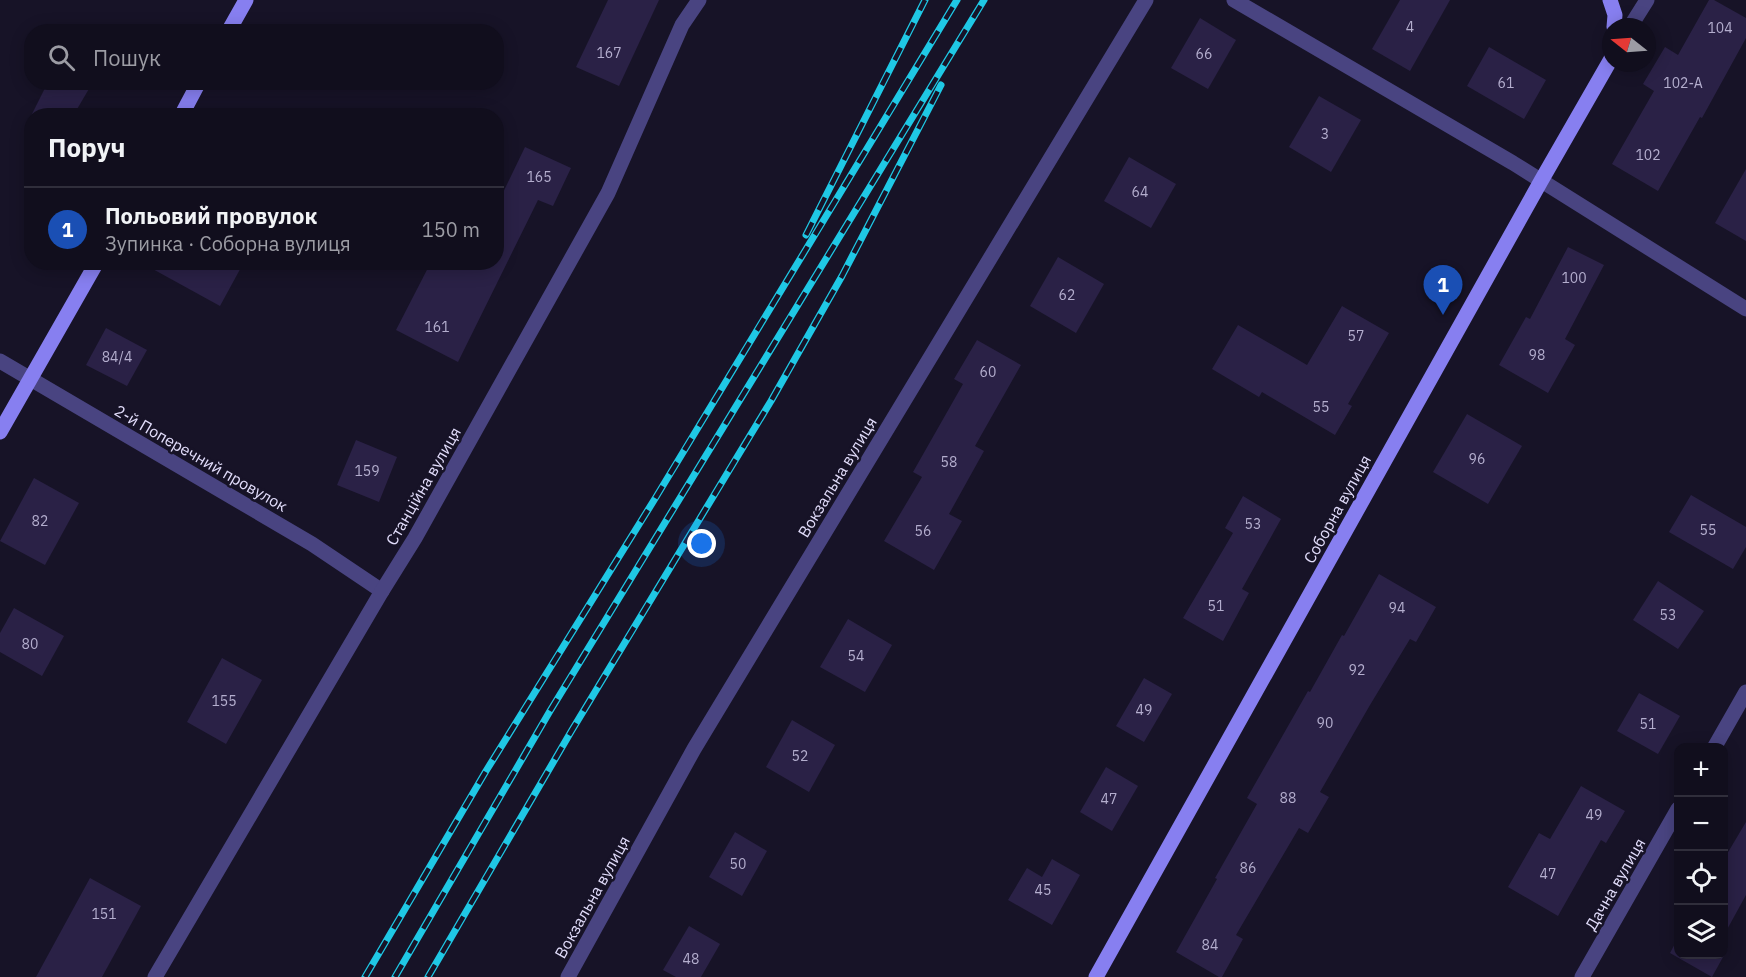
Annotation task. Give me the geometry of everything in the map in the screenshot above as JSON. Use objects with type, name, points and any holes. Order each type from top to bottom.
[{"type":"street","points":[[232,24],[246,0]]},
{"type":"street","name":"Станційна вулиця","points":[[155,977],[382,591],[416,538],[608,193],[682,25],[699,0]]},
{"type":"street","name":"Вокзальна вулиця","points":[[574,975],[694,749],[1146,0]]},
{"type":"street","points":[[1234,0],[1513,163],[1746,309]]},
{"type":"street","points":[[1610,0],[1615,18]]},
{"type":"street","points":[[1636,18],[1647,0]]},
{"type":"street","name":"Соборна вулиця","points":[[1096,977],[1604,72]]},
{"type":"street","points":[[185,108],[196,90]]},
{"type":"street","points":[[0,432],[92,270]]},
{"type":"street","name":"2-й Поперечний провулок","points":[[0,361],[312,544],[382,591]]},
{"type":"street","points":[[1716,743],[1746,692]]},
{"type":"street","name":"Дачна вулиця","points":[[1582,977],[1674,816]]},
{"type":"building","points":[[608,0],[659,0],[619,86],[576,67]]},
{"type":"building","points":[[1400,0],[1450,0],[1410,71],[1372,49]]},
{"type":"building","points":[[1709,0],[1714,0],[1746,18],[1746,38],[1658,191],[1612,164],[1654,91],[1643,84],[1650,72],[1656,72],[1656,62],[1665,47],[1678,55]]},
{"type":"building","points":[[1200,18],[1236,40],[1208,89],[1171,68]]},
{"type":"building","points":[[1489,47],[1546,80],[1524,119],[1467,86]]},
{"type":"building","points":[[44,90],[88,90],[78,108],[35,108]]},
{"type":"building","points":[[1319,96],[1361,120],[1331,172],[1289,147]]},
{"type":"building","points":[[525,147],[571,168],[553,206],[538,200],[504,269],[504,190]]},
{"type":"building","points":[[1129,157],[1176,184],[1151,228],[1104,201]]},
{"type":"building","points":[[1746,169],[1746,241],[1715,223]]},
{"type":"building","points":[[1568,247],[1604,265],[1565,339],[1575,345],[1548,393],[1499,365],[1526,317],[1530,319]]},
{"type":"building","points":[[1058,257],[1104,284],[1076,333],[1030,306]]},
{"type":"building","points":[[155,270],[240,270],[220,306]]},
{"type":"building","points":[[427,270],[503,270],[458,362],[396,330]]},
{"type":"building","points":[[1342,306],[1389,333],[1348,404],[1352,406],[1335,435],[1262,392],[1259,397],[1212,369],[1238,325],[1307,365]]},
{"type":"building","points":[[106,328],[147,350],[127,386],[86,365]]},
{"type":"building","points":[[977,340],[1021,365],[975,446],[984,451],[949,514],[962,521],[934,570],[884,541],[922,477],[913,472],[963,384],[954,379]]},
{"type":"building","points":[[1467,414],[1522,446],[1488,504],[1433,472]]},
{"type":"building","points":[[356,440],[397,457],[379,502],[337,485]]},
{"type":"building","points":[[34,478],[79,503],[45,565],[0,541]]},
{"type":"building","points":[[1691,495],[1746,527],[1746,547],[1733,569],[1669,532]]},
{"type":"building","points":[[1243,496],[1281,519],[1242,589],[1249,593],[1223,641],[1183,618],[1233,533],[1225,528]]},
{"type":"building","points":[[1379,574],[1436,607],[1416,642],[1410,639],[1370,705],[1320,792],[1329,797],[1308,833],[1299,828],[1236,935],[1243,939],[1222,977],[1219,977],[1176,952],[1257,804],[1247,798]]},
{"type":"building","points":[[1658,581],[1704,611],[1678,649],[1633,620]]},
{"type":"building","points":[[14,608],[64,636],[42,676],[0,652],[0,633]]},
{"type":"building","points":[[848,619],[892,645],[865,692],[820,667]]},
{"type":"building","points":[[222,658],[262,680],[226,744],[187,722]]},
{"type":"building","points":[[1144,678],[1172,694],[1144,742],[1116,726]]},
{"type":"building","points":[[1639,693],[1680,716],[1658,754],[1617,731]]},
{"type":"building","points":[[792,720],[835,745],[809,792],[766,767]]},
{"type":"building","points":[[1106,767],[1138,786],[1112,831],[1080,812]]},
{"type":"building","points":[[1581,786],[1625,811],[1606,843],[1601,840],[1558,916],[1508,887],[1539,833],[1550,839]]},
{"type":"building","points":[[1746,822],[1746,895],[1728,928],[1728,905],[1728,852]]},
{"type":"building","points":[[735,832],[767,851],[742,896],[709,877]]},
{"type":"building","points":[[1052,859],[1080,875],[1052,925],[1008,900],[1027,868],[1042,877]]},
{"type":"building","points":[[90,878],[141,906],[102,977],[36,977]]},
{"type":"building","points":[[689,926],[720,944],[701,977],[676,977],[663,970]]},
{"type":"building","points":[[1680,959],[1722,959],[1712,977]]},
{"type":"railway","points":[[806,235],[925,0]]},
{"type":"railway","points":[[365,977],[486,771],[656,497],[957,0]]},
{"type":"railway","points":[[395,977],[550,711],[984,0]]},
{"type":"railway","points":[[428,977],[572,730],[771,401],[842,276],[941,85]]},
{"type":"place","name":"Польовий провулок","points":[[1443,315]]}]
